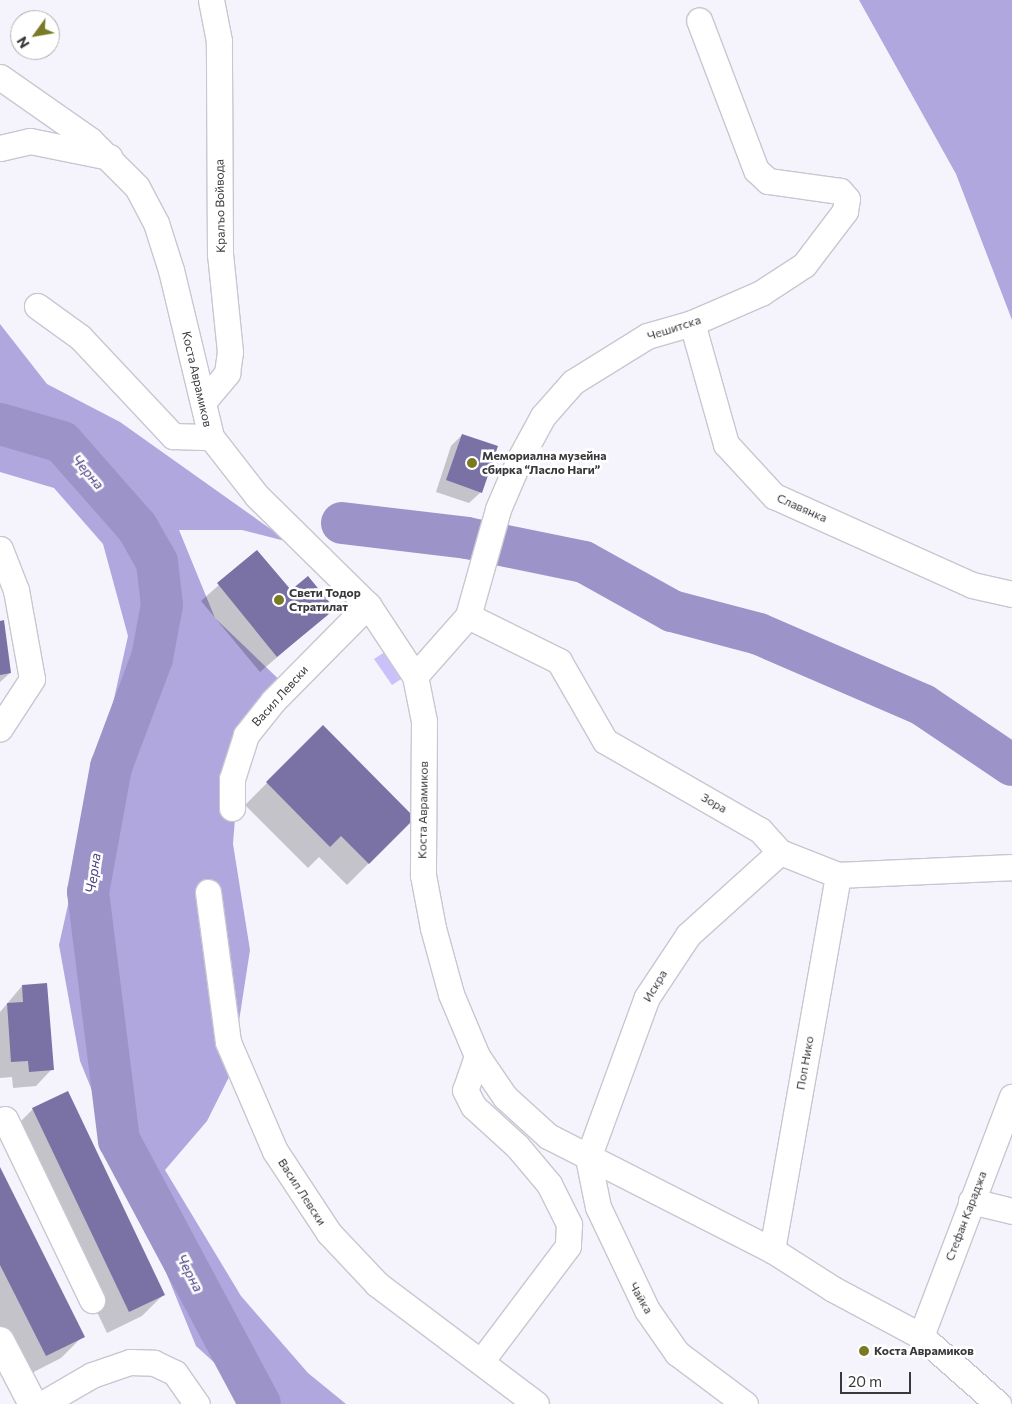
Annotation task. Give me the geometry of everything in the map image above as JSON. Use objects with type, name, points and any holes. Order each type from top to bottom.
[{"type":"main road","points":[[0,1341],[33,1404]]},
{"type":"street","name":"Кралъо Войвода","points":[[203,402],[227,373],[230,352],[220,254],[219,42],[211,0]]},
{"type":"street","name":"Чешитска","points":[[415,676],[468,616],[485,562],[498,510],[543,416],[573,382],[647,336],[692,323],[760,293],[804,265],[845,212],[847,199],[840,191],[768,181],[756,170],[698,20]]},
{"type":"street","name":"Коста Аврамиков","points":[[0,77],[111,158],[137,187],[156,223],[211,437],[257,496],[368,605],[415,676],[424,722],[423,876],[451,994],[477,1056],[505,1097],[548,1136],[772,1250],[833,1289],[921,1336],[998,1404]]},
{"type":"street","points":[[0,148],[30,142],[111,158]]},
{"type":"street","points":[[37,306],[80,337],[173,436],[211,437]]},
{"type":"street","name":"Славянка","points":[[692,323],[726,444],[774,496],[972,584],[1012,594]]},
{"type":"street","points":[[0,549],[16,590],[32,679],[0,728]]},
{"type":"street","name":"Васил Левски","points":[[232,808],[232,779],[246,735],[273,701],[368,605]]},
{"type":"street","name":"Зора","points":[[468,616],[559,661],[578,687],[606,741],[760,830],[780,852],[838,875],[1012,867]]},
{"type":"street","name":"Искра","points":[[588,1158],[647,997],[688,935],[780,852]]},
{"type":"street","name":"Поп Нико","points":[[772,1250],[838,875]]},
{"type":"street","name":"Васил Левски","points":[[208,892],[228,1042],[274,1151],[329,1233],[377,1284],[482,1360],[536,1404]]},
{"type":"street","points":[[477,1056],[465,1090],[473,1106],[518,1146],[549,1184],[569,1224],[568,1246],[482,1360]]},
{"type":"street","name":"Стефан Караджа","points":[[921,1336],[971,1200],[1012,1097]]},
{"type":"street","points":[[2,1115],[92,1300]]},
{"type":"street","name":"Чайка","points":[[588,1158],[598,1207],[647,1310],[677,1353],[745,1404]]},
{"type":"street","points":[[971,1200],[1012,1211]]},
{"type":"street","points":[[42,1404],[92,1375],[130,1362],[154,1363],[175,1373],[197,1404]]},
{"type":"shaded area","points":[[859,0],[1012,0],[1012,320],[956,174]]},
{"type":"shaded area","points":[[0,324],[47,384],[120,422],[289,542],[242,530],[179,530],[215,618],[290,690],[239,767],[233,844],[250,950],[231,1073],[207,1121],[165,1170],[241,1296],[308,1373],[346,1404],[260,1404],[196,1346],[80,1061],[59,945],[128,636],[103,544],[54,488],[0,472]]},
{"type":"shaded area","points":[[394,646],[412,672],[392,685],[374,659]]},
{"type":"building","name":"Мемориална музейна сбирка “Ласло Наги”","points":[[462,434],[498,446],[482,493],[446,480]]},
{"type":"building","name":"Свети Тодор Стратилат","points":[[257,550],[291,590],[308,576],[335,609],[277,657],[217,583]]},
{"type":"building","points":[[4,620],[11,673],[0,675],[0,621]]},
{"type":"building","points":[[323,725],[415,818],[369,864],[341,836],[330,847],[266,782]]},
{"type":"building","points":[[47,983],[54,1070],[29,1072],[28,1061],[11,1062],[7,1003],[23,1002],[22,985]]},
{"type":"building","points":[[68,1091],[165,1295],[129,1312],[32,1108]]},
{"type":"building","points":[[0,1167],[85,1337],[46,1356],[0,1265]]},
{"type":"waterway","name":"Черна","points":[[0,424],[62,442],[137,527],[157,562],[162,605],[152,658],[111,767],[88,892],[119,1140],[260,1404]]},
{"type":"waterway","points":[[342,523],[467,538],[584,562],[672,611],[759,634],[923,705],[1012,765]]},
{"type":"place","name":"Мемориална музейна сбирка “Ласло Наги”","points":[[472,463]]},
{"type":"place","name":"Свети Тодор Стратилат","points":[[279,600]]},
{"type":"place","name":"Коста Аврамиков","points":[[864,1351]]}]
